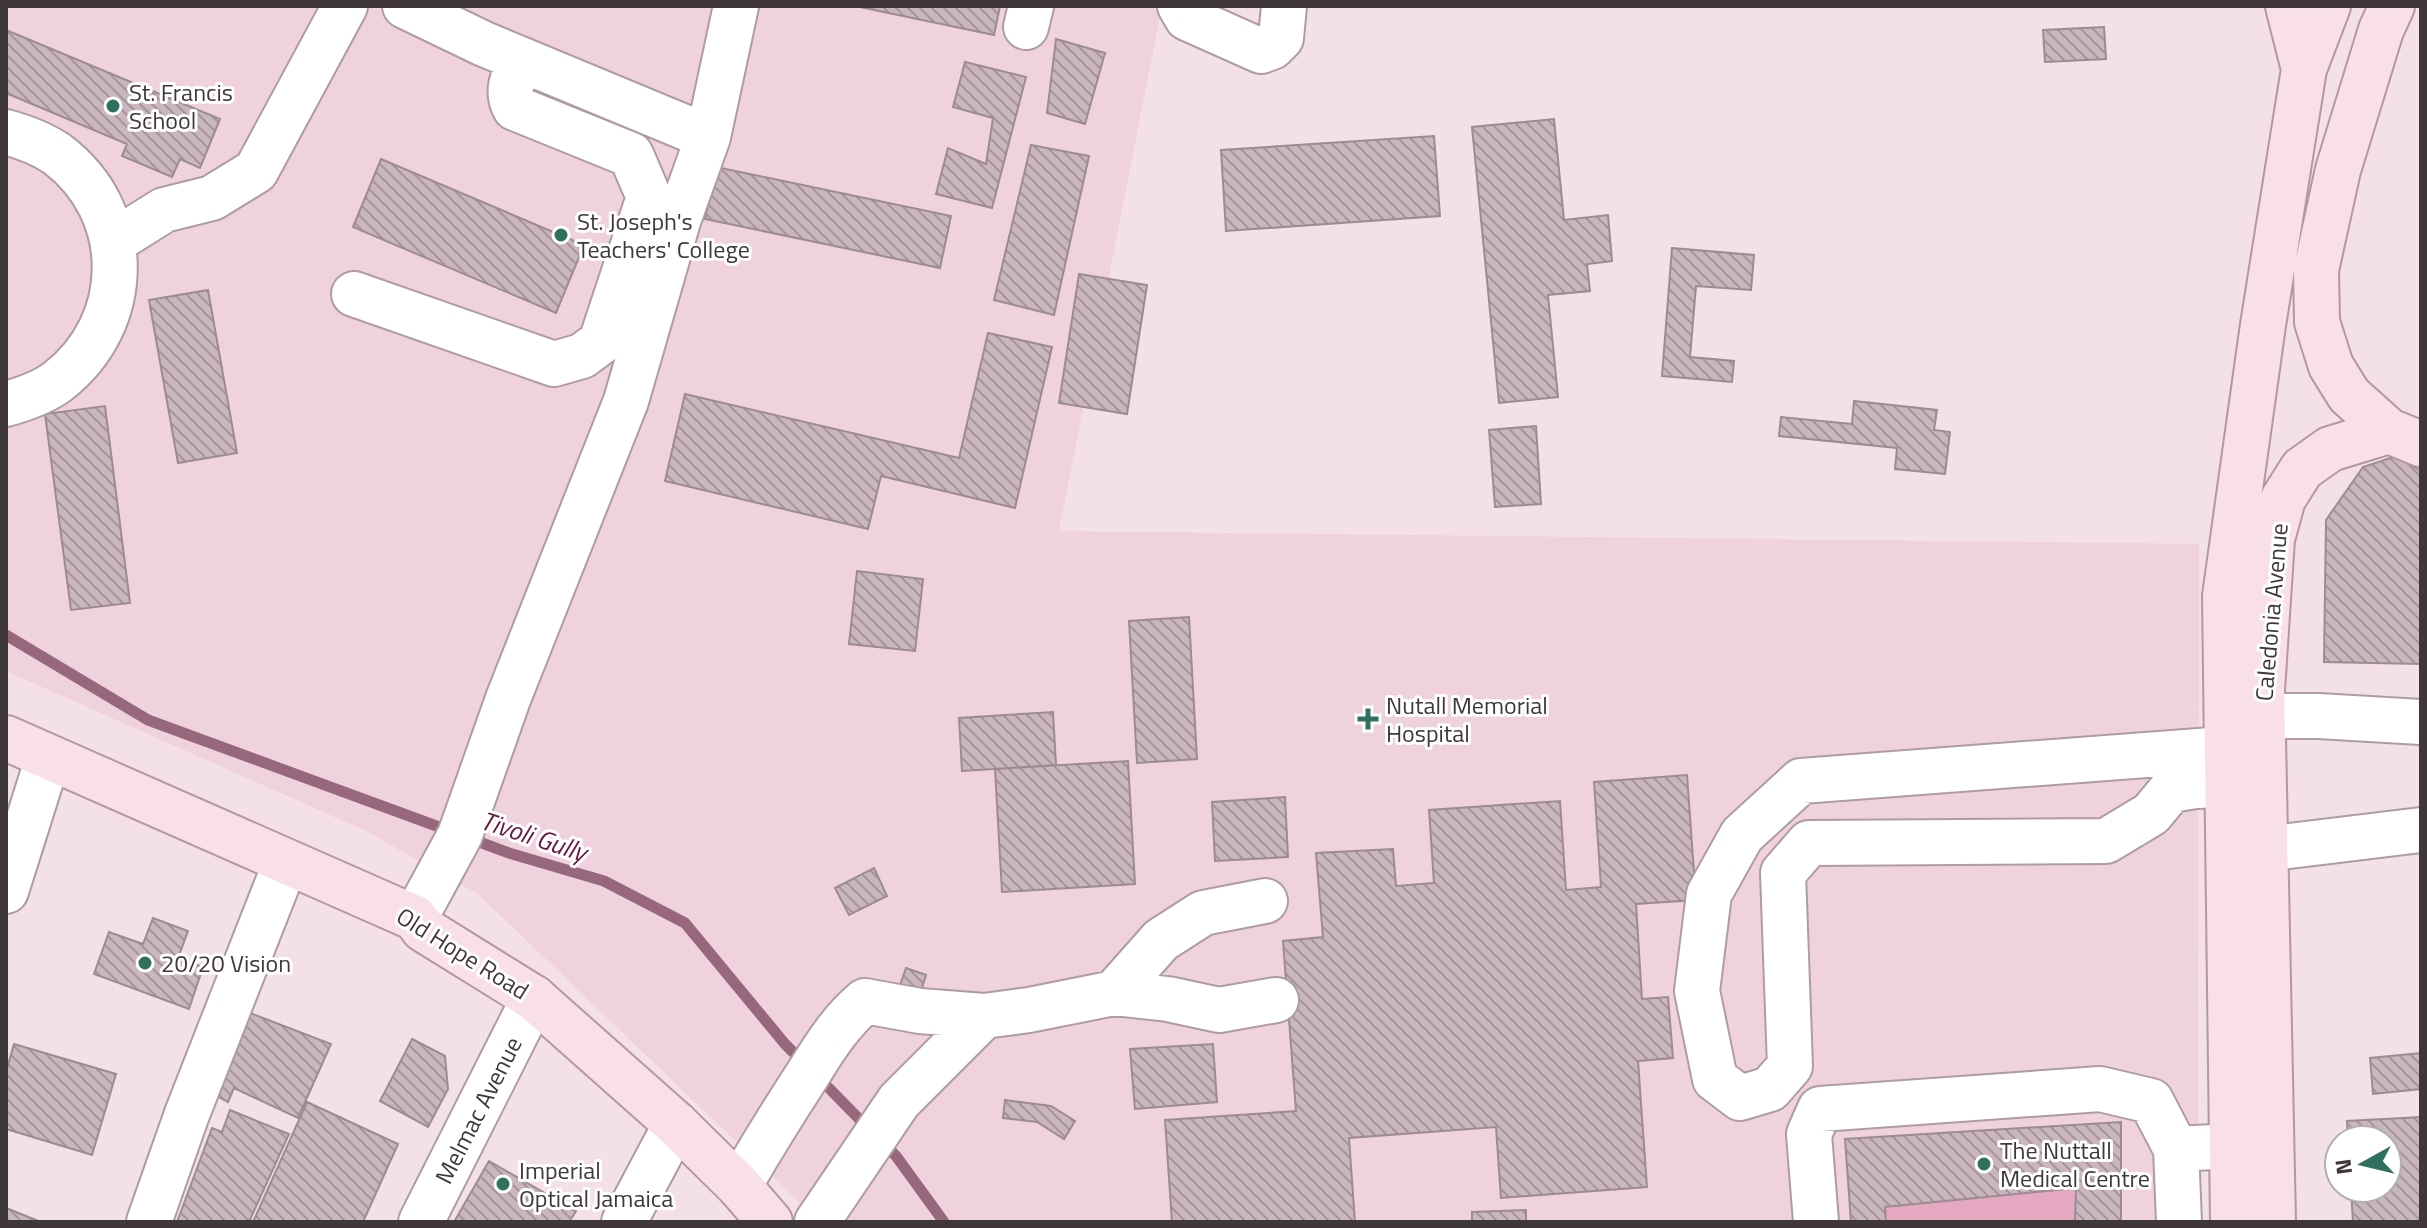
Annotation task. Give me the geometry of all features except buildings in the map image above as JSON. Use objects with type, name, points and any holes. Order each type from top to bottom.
[{"type":"main road","points":[[2288,6],[2304,69]]},
{"type":"main road","name":"Caledonia Avenue","points":[[2233,1222],[2225,596],[2263,325],[2304,69],[2328,6]]},
{"type":"main road","name":"Caledonia Avenue","points":[[2392,6],[2381,30],[2338,170],[2316,270],[2317,322],[2331,366],[2349,395],[2405,438]]},
{"type":"main road","name":"Caledonia Avenue","points":[[2273,1222],[2262,716],[2272,539],[2283,499],[2302,469],[2330,449],[2405,438]]},
{"type":"main road","name":"Old Hope Road","points":[[6,738],[415,918],[423,929],[534,998],[676,1124],[739,1186],[770,1222]]},
{"type":"street","points":[[113,242],[164,210],[212,198],[256,171],[345,6]]},
{"type":"street","points":[[405,6],[496,36],[708,137]]},
{"type":"street","points":[[415,918],[460,835],[508,699],[626,401],[678,221],[708,137],[736,6]]},
{"type":"street","points":[[1180,6],[1187,18],[1261,51],[1272,47],[1281,38],[1284,6]]},
{"type":"street","points":[[354,294],[554,364],[582,356],[601,342],[649,197],[631,155],[515,108],[510,99],[496,36]]},
{"type":"street","points":[[6,132],[32,140],[55,153],[76,171],[93,192],[106,216],[116,269],[113,296],[104,322],[92,346],[75,367],[54,384],[6,404]]},
{"type":"street","points":[[2262,716],[2421,722]]},
{"type":"street","points":[[6,891],[48,758]]},
{"type":"street","points":[[2226,767],[2195,786],[2171,790],[2151,814],[2106,841],[1809,843],[1783,873],[1790,1066],[1770,1089],[1740,1098],[1715,1079],[1697,991],[1709,894],[1742,835],[1801,781],[2226,767]]},
{"type":"street","points":[[2265,849],[2421,830]]},
{"type":"street","points":[[149,1222],[187,1114],[286,862]]},
{"type":"street","points":[[1114,993],[1161,940],[1203,913],[1265,901]]},
{"type":"street","points":[[739,1186],[827,1045],[853,1010],[865,1001],[920,1011],[984,1016],[1114,993],[1168,999],[1219,1010],[1276,1000]]},
{"type":"street","name":"Melmac Avenue","points":[[421,1222],[534,998]]},
{"type":"street","points":[[817,1222],[899,1101],[984,1016]]},
{"type":"street","points":[[1816,1222],[1809,1134],[1820,1109],[2100,1089],[2151,1101],[2176,1149],[2179,1222]]},
{"type":"street","points":[[624,1222],[676,1124]]},
{"type":"street","points":[[2176,1149],[2232,1146]]},
{"type":"shaded area","name":"Nutall Memorial Hospital","points":[[6,6],[1162,6],[1059,531],[2199,544],[2198,1222],[820,1222],[478,894],[364,830],[6,671]]},
{"type":"shaded area","points":[[2076,1188],[2075,1222],[1886,1222],[1885,1207]]},
{"type":"waterway","name":"Tivoli Gully","points":[[6,635],[148,720],[450,831]]},
{"type":"waterway","name":"Tivoli Gully","points":[[466,837],[604,881],[685,923],[803,1062]]},
{"type":"waterway","name":"Tivoli Gully","points":[[818,1077],[868,1128]]},
{"type":"waterway","name":"Tivoli Gully","points":[[883,1143],[944,1222]]},
{"type":"place","name":"St. Francis School","points":[[113,106]]},
{"type":"place","name":"St. Joseph's Teachers' College","points":[[561,235]]},
{"type":"place","name":"Nutall Memorial Hospital","points":[[1368,719]]},
{"type":"place","name":"20/20 Vision","points":[[145,963]]},
{"type":"place","name":"The Nuttall Medical Centre","points":[[1984,1164]]},
{"type":"place","name":"Imperial Optical Jamaica","points":[[503,1184]]}]
